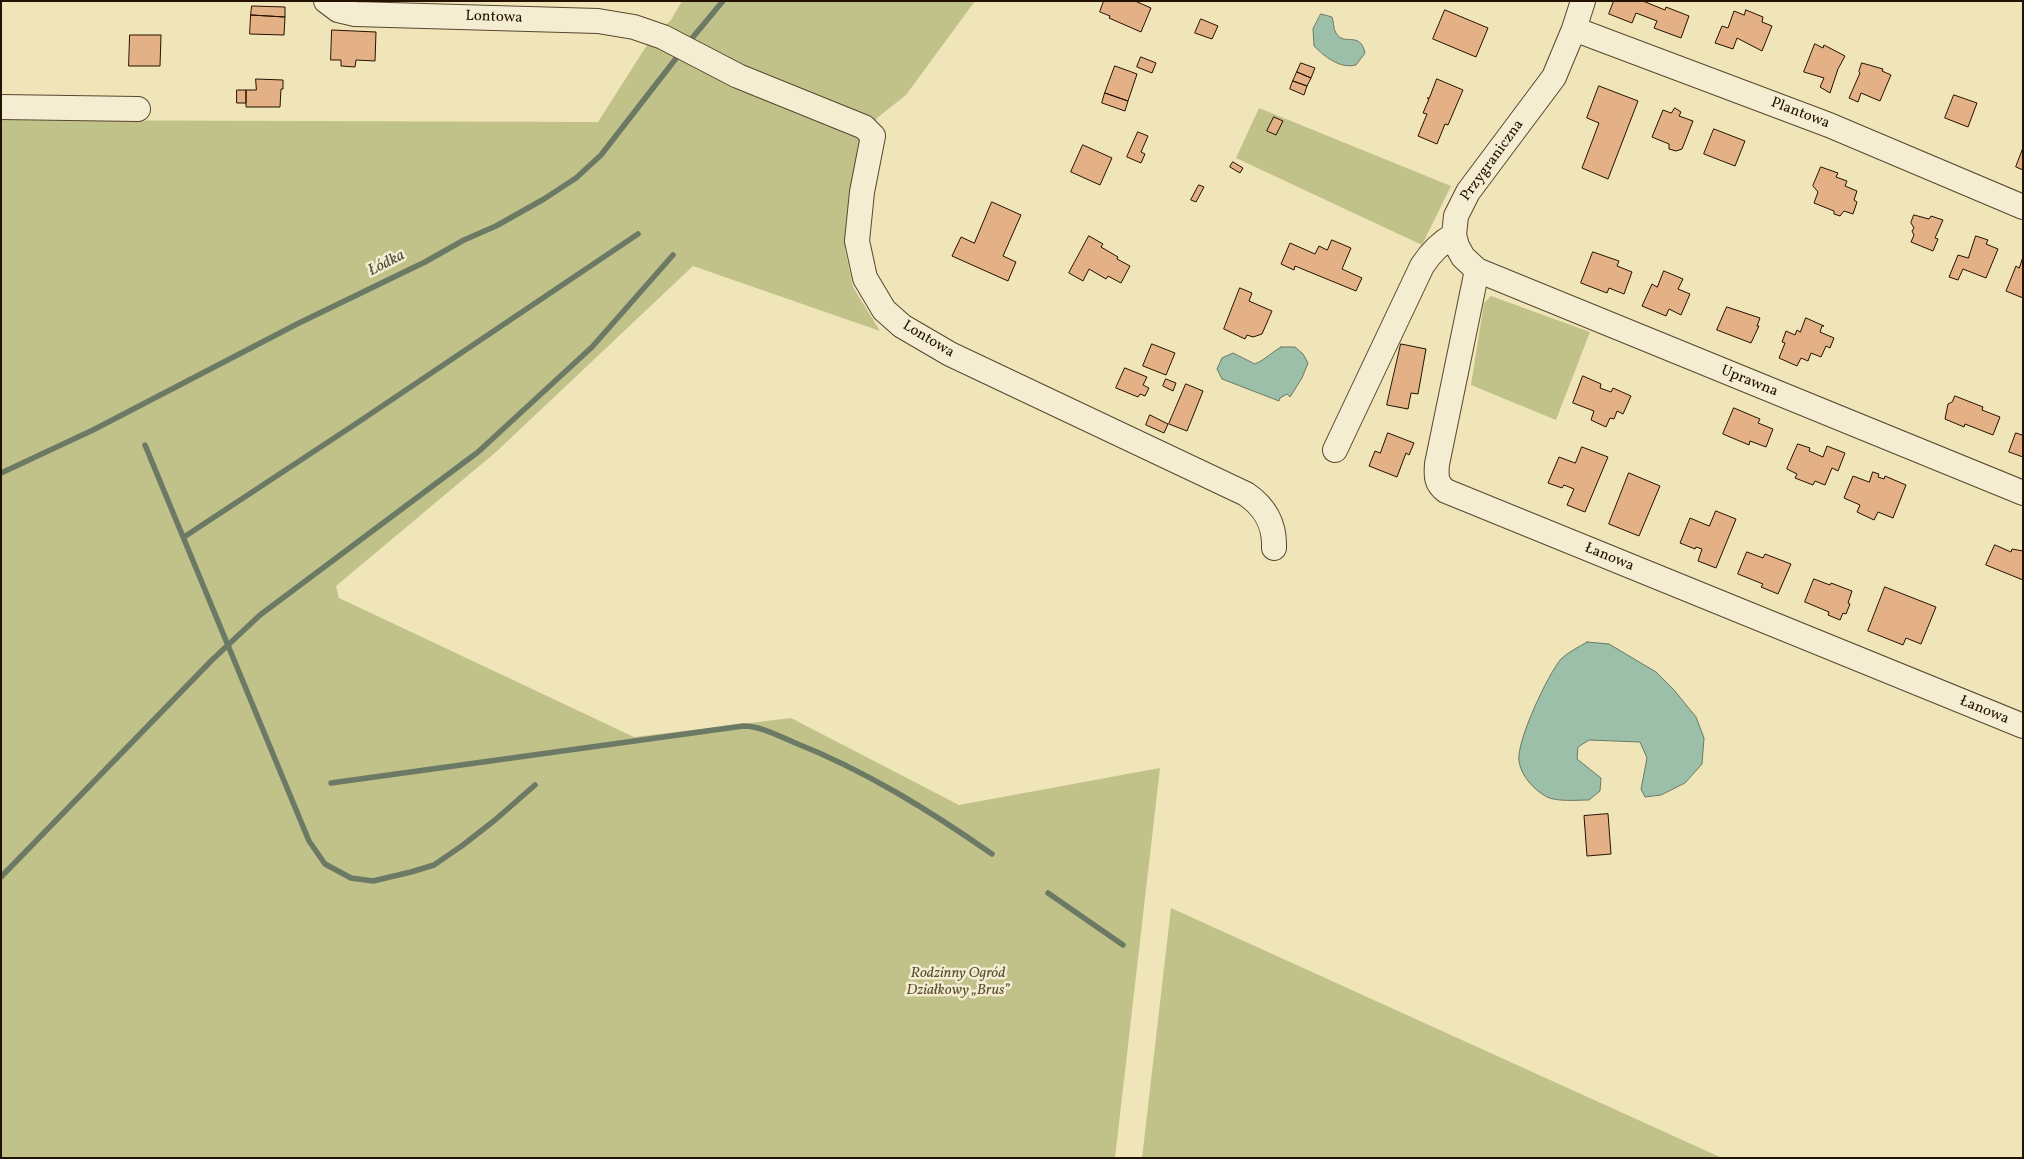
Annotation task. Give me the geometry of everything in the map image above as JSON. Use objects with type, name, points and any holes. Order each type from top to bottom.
[{"type":"street","name":"Lontowa","points":[[326,1],[338,10],[355,14],[598,21],[634,27],[663,37],[738,76],[864,127],[873,136],[862,192],[857,241],[865,278],[884,310],[902,326],[950,354],[1246,494],[1256,501],[1270,518],[1274,548]]},
{"type":"street","name":"Przygraniczna","points":[[1454,236],[1456,216],[1468,192],[1554,77],[1574,29],[1583,1]]},
{"type":"street","name":"Plantowa","points":[[1574,29],[1829,125],[2023,207]]},
{"type":"street","points":[[1,107],[138,109]]},
{"type":"street","points":[[1334,450],[1430,252],[1442,242],[1454,236],[1463,257],[1476,270]]},
{"type":"street","name":"Uprawna","points":[[1476,270],[2023,494]]},
{"type":"street","name":"Łanowa","points":[[1476,270],[1437,464],[1436,477],[1440,487],[1455,495],[2023,726]]},
{"type":"green space","name":"Rodzinny Ogród Działkowy „Brus”","points":[[682,1],[975,1],[906,95],[877,118],[860,167],[845,249],[853,287],[880,331],[693,266],[496,452],[336,586],[339,598],[634,737],[791,718],[959,805],[1160,768],[1115,1158],[1,1158],[1,120],[598,122],[649,42],[671,20]]},
{"type":"green space","points":[[1259,108],[1451,186],[1422,245],[1236,158]]},
{"type":"green space","points":[[1491,296],[1590,332],[1556,420],[1471,385],[1484,303]]},
{"type":"green space","points":[[1171,908],[1722,1158],[1142,1158]]},
{"type":"shaded area","points":[[1321,14],[1332,17],[1335,31],[1339,37],[1356,40],[1363,46],[1365,53],[1356,65],[1339,64],[1328,58],[1314,46],[1313,29]]},
{"type":"shaded area","points":[[1281,347],[1295,347],[1303,354],[1308,363],[1302,378],[1290,397],[1287,394],[1280,398],[1279,401],[1222,379],[1217,369],[1222,358],[1233,353],[1255,364]]},
{"type":"shaded area","points":[[1587,642],[1609,644],[1656,672],[1696,717],[1704,738],[1702,764],[1685,783],[1661,795],[1645,797],[1641,789],[1647,758],[1640,742],[1589,740],[1578,747],[1577,759],[1601,778],[1600,791],[1589,800],[1551,799],[1537,791],[1525,777],[1520,767],[1519,752],[1534,709],[1561,659]]},
{"type":"building","points":[[1104,1],[1135,1],[1151,8],[1141,32],[1100,12]]},
{"type":"building","points":[[1614,1],[1643,1],[1665,10],[1666,7],[1689,16],[1681,38],[1654,28],[1657,21],[1636,13],[1632,23],[1609,14]]},
{"type":"building","points":[[252,6],[285,7],[285,17],[251,15]]},
{"type":"building","points":[[1445,10],[1488,28],[1476,57],[1433,39]]},
{"type":"building","points":[[1746,10],[1763,17],[1762,22],[1772,26],[1762,51],[1737,38],[1733,49],[1715,43],[1722,26],[1728,28],[1734,11],[1744,15]]},
{"type":"building","points":[[251,15],[285,17],[284,35],[250,34]]},
{"type":"building","points":[[1201,19],[1218,26],[1212,39],[1195,33]]},
{"type":"building","points":[[332,30],[376,32],[375,61],[356,60],[355,67],[341,66],[341,60],[331,60]]},
{"type":"building","points":[[130,35],[161,35],[160,66],[129,66]]},
{"type":"building","points":[[1815,44],[1823,48],[1824,45],[1845,56],[1838,69],[1830,93],[1820,87],[1824,78],[1804,72]]},
{"type":"building","points":[[1141,57],[1156,63],[1152,73],[1137,67]]},
{"type":"building","points":[[1301,63],[1315,68],[1311,78],[1297,72]]},
{"type":"building","points":[[1862,63],[1883,69],[1882,71],[1891,75],[1880,101],[1861,93],[1858,102],[1849,98],[1860,73]]},
{"type":"building","points":[[1115,66],[1137,74],[1128,101],[1105,93]]},
{"type":"building","points":[[1297,72],[1311,78],[1307,86],[1293,81]]},
{"type":"building","points":[[256,79],[283,80],[280,107],[246,107],[246,90],[256,90]]},
{"type":"building","points":[[1437,79],[1463,90],[1448,125],[1445,124],[1437,144],[1418,136],[1427,114],[1423,113],[1429,99],[1427,98],[1429,98]]},
{"type":"building","points":[[1293,81],[1307,86],[1304,95],[1290,89]]},
{"type":"building","points":[[1599,86],[1638,101],[1608,179],[1582,168],[1599,123],[1587,118]]},
{"type":"building","points":[[237,90],[246,90],[246,103],[237,103]]},
{"type":"building","points":[[1105,93],[1128,101],[1125,111],[1102,103]]},
{"type":"building","points":[[1954,95],[1977,103],[1968,127],[1945,118]]},
{"type":"building","points":[[1675,108],[1681,112],[1679,116],[1693,121],[1682,149],[1676,151],[1669,149],[1669,144],[1652,137],[1663,110],[1671,113]]},
{"type":"building","points":[[1274,117],[1283,121],[1276,135],[1267,131]]},
{"type":"building","points":[[1714,129],[1745,141],[1735,166],[1704,154]]},
{"type":"building","points":[[1138,132],[1148,136],[1141,152],[1145,154],[1141,163],[1127,157]]},
{"type":"building","points":[[1083,145],[1112,158],[1100,185],[1071,172]]},
{"type":"building","points":[[2023,148],[2023,170],[2016,167]]},
{"type":"building","points":[[1233,162],[1243,168],[1240,173],[1230,167]]},
{"type":"building","points":[[1821,167],[1838,173],[1836,177],[1847,181],[1845,186],[1857,191],[1854,200],[1857,202],[1853,214],[1844,211],[1840,216],[1834,214],[1834,211],[1814,203],[1818,192],[1813,186]]},
{"type":"building","points":[[1199,185],[1204,187],[1196,202],[1191,200]]},
{"type":"building","points":[[992,202],[1021,215],[1003,256],[1016,262],[1008,281],[952,256],[961,237],[974,243]]},
{"type":"building","points":[[1914,215],[1929,219],[1931,216],[1943,220],[1935,238],[1938,239],[1933,251],[1911,242],[1914,235],[1912,231],[1914,228],[1911,223]]},
{"type":"building","points":[[1089,236],[1103,244],[1101,247],[1118,257],[1117,259],[1130,266],[1121,283],[1108,276],[1106,279],[1089,269],[1083,281],[1069,273]]},
{"type":"building","points":[[1976,236],[1988,240],[1986,244],[1998,249],[1986,278],[1963,269],[1958,280],[1949,277],[1958,255],[1968,258]]},
{"type":"building","points":[[1332,240],[1351,248],[1342,269],[1362,278],[1356,291],[1295,266],[1294,270],[1281,264],[1290,243],[1315,254],[1319,246],[1327,250]]},
{"type":"building","points":[[1593,252],[1619,261],[1617,266],[1632,272],[1624,294],[1609,288],[1607,293],[1581,283]]},
{"type":"building","points":[[2023,257],[2023,298],[2006,291],[2016,266],[2019,268]]},
{"type":"building","points":[[1664,271],[1683,279],[1678,289],[1690,294],[1681,315],[1669,309],[1666,316],[1642,306],[1652,284],[1657,287]]},
{"type":"building","points":[[1240,288],[1252,293],[1249,301],[1272,311],[1262,334],[1253,337],[1247,335],[1245,339],[1224,329]]},
{"type":"building","points":[[1727,307],[1760,318],[1757,326],[1759,326],[1751,343],[1717,330]]},
{"type":"building","points":[[1806,318],[1824,326],[1822,326],[1820,332],[1834,338],[1830,348],[1826,346],[1821,357],[1811,353],[1808,361],[1801,358],[1797,366],[1779,358],[1785,343],[1782,342],[1786,331],[1795,335],[1797,330],[1800,332]]},
{"type":"building","points":[[1152,344],[1175,353],[1166,375],[1143,366]]},
{"type":"building","points":[[1401,344],[1426,349],[1418,394],[1411,393],[1408,409],[1387,405]]},
{"type":"building","points":[[1125,368],[1147,377],[1143,385],[1149,388],[1145,396],[1140,394],[1138,397],[1116,388]]},
{"type":"building","points":[[1583,376],[1601,384],[1600,388],[1611,392],[1613,388],[1631,396],[1623,414],[1617,411],[1614,419],[1610,418],[1606,427],[1591,420],[1594,411],[1573,403]]},
{"type":"building","points":[[1166,379],[1176,383],[1173,391],[1163,386]]},
{"type":"building","points":[[1186,384],[1203,391],[1187,431],[1169,424]]},
{"type":"building","points":[[1955,396],[1983,407],[1982,410],[2000,417],[1993,435],[1965,424],[1964,427],[1945,419],[1948,404],[1952,402]]},
{"type":"building","points":[[1734,408],[1760,419],[1758,423],[1773,429],[1766,447],[1750,441],[1749,445],[1723,434]]},
{"type":"building","points":[[1150,415],[1168,424],[1164,433],[1146,425]]},
{"type":"building","points":[[1388,433],[1414,443],[1409,455],[1406,453],[1397,477],[1369,466],[1375,451],[1380,453]]},
{"type":"building","points":[[2016,433],[2022,435],[2023,433],[2023,457],[2009,452]]},
{"type":"building","points":[[1798,444],[1810,448],[1809,451],[1823,457],[1827,446],[1845,453],[1838,471],[1832,468],[1825,485],[1815,481],[1813,485],[1795,478],[1797,474],[1787,469]]},
{"type":"building","points":[[1582,447],[1608,457],[1585,512],[1567,505],[1574,489],[1564,485],[1562,488],[1548,483],[1559,457],[1575,463]]},
{"type":"building","points":[[1873,472],[1879,474],[1878,477],[1884,479],[1885,476],[1906,485],[1893,518],[1878,512],[1874,520],[1857,512],[1860,505],[1844,498],[1853,476],[1869,482]]},
{"type":"building","points":[[1629,473],[1660,486],[1639,536],[1609,524]]},
{"type":"building","points":[[1716,511],[1736,519],[1716,568],[1698,561],[1702,549],[1696,547],[1695,549],[1680,543],[1690,518],[1709,526]]},
{"type":"building","points":[[1995,545],[2011,552],[2012,549],[2023,551],[2023,580],[1986,565]]},
{"type":"building","points":[[1747,552],[1763,558],[1765,554],[1791,564],[1778,594],[1761,587],[1763,584],[1738,574]]},
{"type":"building","points":[[1814,579],[1852,591],[1846,614],[1843,613],[1840,620],[1828,615],[1829,612],[1805,602]]},
{"type":"building","points":[[1885,587],[1936,607],[1921,644],[1906,638],[1903,645],[1868,631]]},
{"type":"building","points":[[1608,814],[1611,854],[1587,856],[1584,816]]},
{"type":"waterway","name":"Łódka","points":[[688,43],[723,1]]},
{"type":"waterway","name":"Łódka","points":[[1,473],[93,430],[297,324],[425,262],[464,240],[496,226],[544,199],[576,178],[601,155],[681,52]]},
{"type":"waterway","points":[[184,537],[638,234]]},
{"type":"waterway","points":[[1,877],[212,660],[260,615],[478,452],[592,347],[673,255]]},
{"type":"waterway","points":[[145,445],[309,841],[325,864],[351,878],[373,881],[434,865],[495,820],[535,785]]},
{"type":"waterway","points":[[331,783],[749,726],[775,734],[871,778],[944,822],[992,854]]},
{"type":"waterway","points":[[1048,893],[1123,945]]}]
